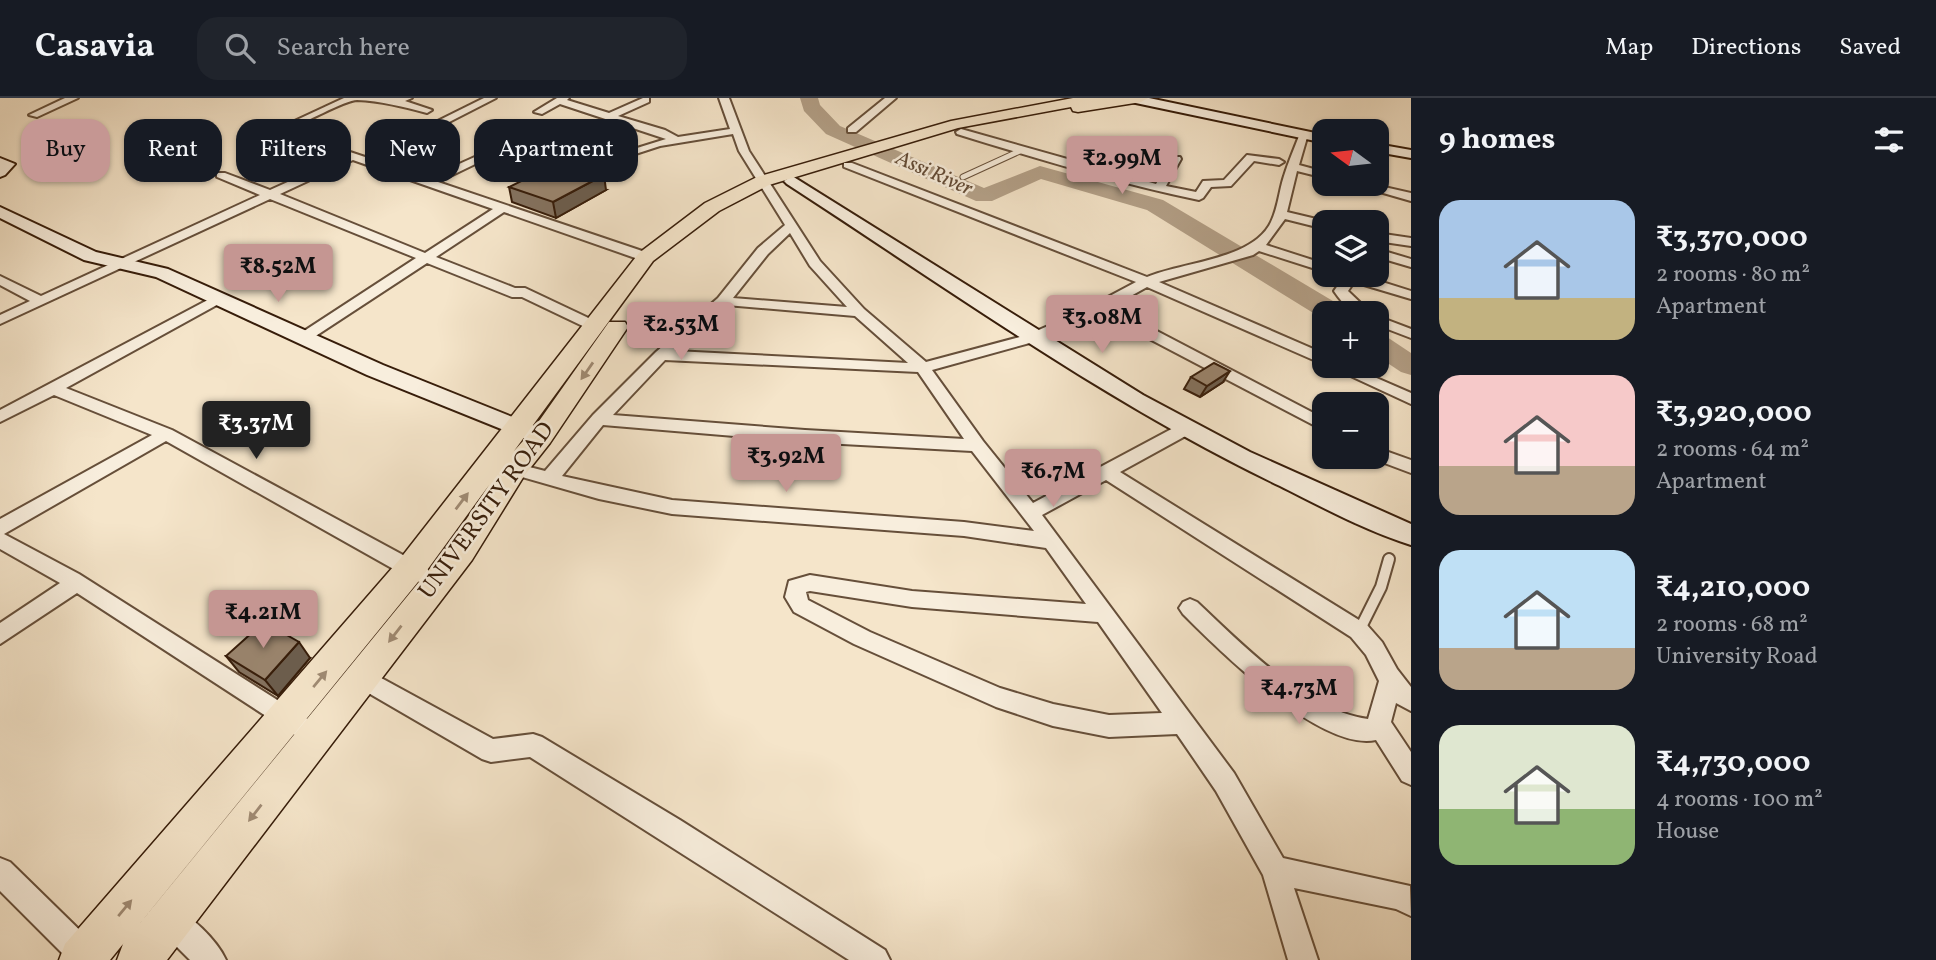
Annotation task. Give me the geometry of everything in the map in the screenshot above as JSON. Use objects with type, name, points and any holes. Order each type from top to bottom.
[{"type":"main road","points":[[858,151],[956,124],[1097,98]]},
{"type":"main road","name":"UNIVERSITY ROAD","points":[[139,960],[361,677],[424,575],[461,551],[514,469],[530,432],[671,254],[711,218],[774,184],[858,151],[897,150],[1012,119],[1136,98]]},
{"type":"main road","points":[[85,958],[287,719],[424,575],[530,432],[594,326],[646,257],[712,207],[774,184]]},
{"type":"street","points":[[34,115],[73,98]]},
{"type":"street","points":[[352,98],[277,130],[646,257]]},
{"type":"street","points":[[359,98],[394,101],[431,109],[415,116]]},
{"type":"street","points":[[394,101],[407,98]]},
{"type":"street","points":[[0,320],[269,194],[359,159],[491,98]]},
{"type":"street","points":[[724,98],[735,131],[774,184],[792,225],[815,262],[859,312],[923,368],[976,444],[1052,541],[1225,782],[1275,870],[1303,960]]},
{"type":"street","points":[[891,98],[858,151],[1312,354]]},
{"type":"street","points":[[1136,98],[1312,137]]},
{"type":"street","points":[[539,112],[561,100],[661,132],[676,140]]},
{"type":"street","points":[[610,116],[646,100]]},
{"type":"street","points":[[582,108],[594,103]]},
{"type":"street","points":[[428,183],[497,150],[577,170],[676,140],[735,131]]},
{"type":"street","points":[[961,132],[1090,172],[1199,196],[1207,183],[1227,184],[1251,157],[1279,162]]},
{"type":"street","points":[[1246,252],[1283,215],[1292,167],[1304,136]]},
{"type":"street","points":[[1390,150],[1411,153]]},
{"type":"street","points":[[1159,188],[1176,159]]},
{"type":"street","points":[[0,162],[8,164],[0,172]]},
{"type":"street","points":[[1292,167],[1312,172]]},
{"type":"street","points":[[222,175],[594,326]]},
{"type":"street","points":[[774,184],[1185,429],[1311,491],[1411,535]]},
{"type":"street","points":[[1390,192],[1411,197]]},
{"type":"street","points":[[303,338],[504,207]]},
{"type":"street","points":[[0,212],[90,256],[162,273],[303,338],[530,432]]},
{"type":"street","points":[[1283,215],[1312,222]]},
{"type":"street","points":[[549,479],[599,419],[661,355],[723,301],[763,251],[792,225]]},
{"type":"street","points":[[1389,239],[1411,242]]},
{"type":"street","points":[[661,355],[923,368],[1032,338],[1147,282],[1246,252],[1312,264]]},
{"type":"street","points":[[1389,257],[1411,263]]},
{"type":"street","points":[[0,280],[41,301]]},
{"type":"street","points":[[1343,287],[1343,296],[1349,301]]},
{"type":"street","points":[[1386,287],[1411,295]]},
{"type":"street","points":[[0,417],[219,298]]},
{"type":"street","points":[[723,301],[859,312]]},
{"type":"street","points":[[1100,307],[1312,419]]},
{"type":"street","points":[[1389,325],[1411,334]]},
{"type":"street","points":[[1364,378],[1411,399]]},
{"type":"street","points":[[52,388],[166,434],[424,575]]},
{"type":"street","points":[[599,419],[779,435],[976,444]]},
{"type":"street","points":[[1031,513],[1185,429]]},
{"type":"street","points":[[0,528],[166,434]]},
{"type":"street","points":[[1389,459],[1411,467]]},
{"type":"street","points":[[514,469],[672,507],[964,529],[1052,541]]},
{"type":"street","points":[[1107,472],[1359,631],[1379,654],[1390,682],[1411,701]]},
{"type":"street","points":[[0,540],[76,583],[315,737]]},
{"type":"street","points":[[0,635],[76,583]]},
{"type":"street","points":[[1102,614],[912,599],[810,583],[796,587],[795,597],[801,606],[862,638],[996,697],[1041,712],[1109,726],[1183,723]]},
{"type":"street","points":[[1190,608],[1239,655],[1320,713],[1363,730],[1372,730],[1379,724],[1390,682]]},
{"type":"street","points":[[361,677],[491,751],[533,745],[671,829],[874,960]]},
{"type":"street","points":[[1379,724],[1411,773]]},
{"type":"street","points":[[1275,870],[1400,896],[1411,902]]},
{"type":"street","points":[[0,872],[85,958]]},
{"type":"street","points":[[170,920],[211,960]]},
{"type":"lane","points":[[963,177],[1022,150]]},
{"type":"lane","points":[[1359,631],[1381,587],[1390,559]]},
{"type":"building","points":[[519,182],[591,182],[553,202],[509,187]]},
{"type":"building","points":[[1214,363],[1230,371],[1207,386],[1191,377]]},
{"type":"building","points":[[264,622],[299,642],[265,680],[226,656]]},
{"type":"waterway","name":"Assi River","points":[[809,98],[811,107],[833,130],[984,196],[1040,172],[1155,205],[1313,301]]},
{"type":"waterway","name":"Assi River","points":[[1389,351],[1411,366]]}]
